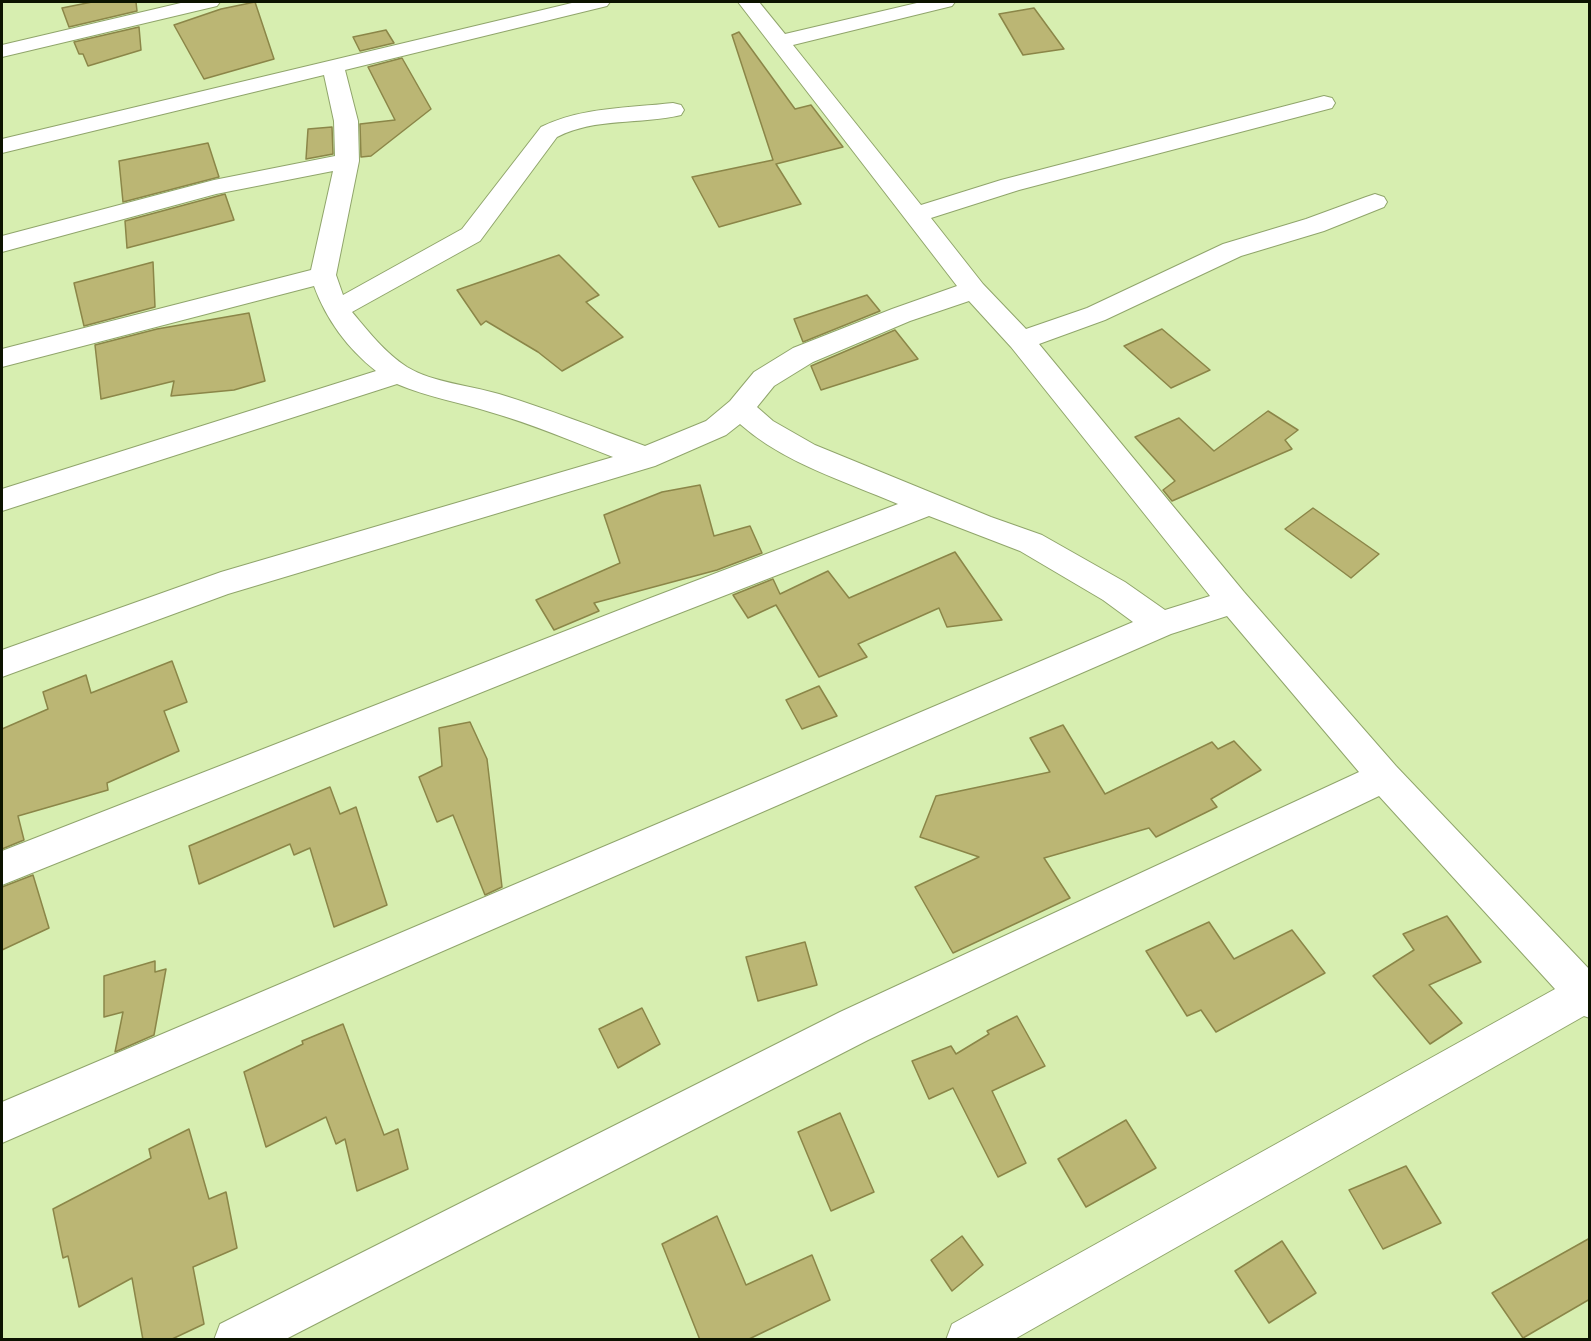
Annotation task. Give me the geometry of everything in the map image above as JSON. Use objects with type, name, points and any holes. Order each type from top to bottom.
[{"type":"street","points":[[2,51],[210,2]]},
{"type":"street","points":[[2,146],[600,2]]},
{"type":"street","points":[[748,2],[974,290],[1021,341],[1233,601],[1384,777],[1587,997],[968,1340]]},
{"type":"street","points":[[780,42],[945,2]]},
{"type":"street","points":[[333,66],[346,121],[347,161],[322,275],[336,310],[370,352],[398,374],[430,387],[492,402],[542,418],[645,458]]},
{"type":"street","points":[[915,215],[1010,185],[1324,103]]},
{"type":"street","points":[[336,310],[447,251],[471,235],[549,132],[558,126],[578,121],[674,110]]},
{"type":"street","points":[[2,244],[214,187],[347,161]]},
{"type":"street","points":[[1021,341],[1096,314],[1232,250],[1315,225],[1375,202]]},
{"type":"street","points":[[2,358],[322,275]]},
{"type":"street","points":[[2,664],[222,584],[645,458],[716,428],[740,408],[764,379],[803,355],[902,315],[974,290]]},
{"type":"street","points":[[2,500],[398,374]]},
{"type":"street","points":[[740,408],[763,428],[805,453],[1031,543],[1114,591],[1161,624]]},
{"type":"street","points":[[2,868],[632,618],[929,504]]},
{"type":"street","points":[[2,1123],[1161,624],[1233,601]]},
{"type":"street","points":[[236,1340],[854,1026],[1384,777]]},
{"type":"building","points":[[92,2],[136,2],[137,11],[69,27],[62,8]]},
{"type":"building","points":[[255,2],[274,59],[204,79],[174,25],[221,9]]},
{"type":"building","points":[[1034,8],[1064,49],[1023,55],[999,14]]},
{"type":"building","points":[[139,27],[141,50],[88,66],[74,42]]},
{"type":"building","points":[[386,30],[394,43],[360,51],[353,37]]},
{"type":"building","points":[[739,32],[795,109],[811,105],[843,147],[776,164],[801,204],[719,227],[692,177],[773,160],[732,35]]},
{"type":"building","points":[[402,58],[431,109],[371,156],[361,157],[360,124],[395,120],[368,67]]},
{"type":"building","points":[[332,127],[333,154],[306,159],[308,129]]},
{"type":"building","points":[[208,143],[219,177],[123,202],[119,161]]},
{"type":"building","points":[[225,194],[234,220],[127,248],[125,221]]},
{"type":"building","points":[[559,255],[599,295],[586,302],[623,337],[562,371],[538,352],[486,321],[481,325],[457,290]]},
{"type":"building","points":[[153,262],[155,307],[84,326],[74,283]]},
{"type":"building","points":[[867,295],[880,311],[803,342],[794,319]]},
{"type":"building","points":[[249,313],[265,381],[234,390],[171,396],[174,381],[101,399],[95,345],[157,329]]},
{"type":"building","points":[[1162,329],[1210,370],[1171,388],[1124,346]]},
{"type":"building","points":[[895,330],[918,359],[821,390],[811,366]]},
{"type":"building","points":[[1268,411],[1298,430],[1285,440],[1292,449],[1172,501],[1163,490],[1175,481],[1135,437],[1179,418],[1214,451]]},
{"type":"building","points":[[700,485],[714,536],[750,526],[762,553],[717,570],[594,603],[599,611],[554,630],[536,600],[620,563],[604,515],[662,492]]},
{"type":"building","points":[[1313,508],[1379,554],[1351,578],[1285,529]]},
{"type":"building","points":[[955,552],[1002,620],[947,627],[939,608],[858,644],[867,657],[819,677],[776,605],[748,618],[733,595],[773,579],[780,594],[828,571],[849,598]]},
{"type":"building","points":[[172,661],[187,702],[164,711],[179,751],[107,783],[108,790],[18,816],[24,840],[2,849],[2,729],[48,709],[43,692],[86,675],[91,693]]},
{"type":"building","points":[[819,686],[837,716],[802,729],[786,700]]},
{"type":"building","points":[[470,722],[487,759],[502,887],[485,895],[453,815],[437,822],[419,777],[442,766],[439,728]]},
{"type":"building","points":[[1063,725],[1105,794],[1212,742],[1218,749],[1234,741],[1261,770],[1211,799],[1217,807],[1156,837],[1149,828],[1044,858],[1070,898],[953,953],[915,887],[979,857],[920,837],[936,796],[1050,772],[1030,738]]},
{"type":"building","points":[[330,787],[340,814],[356,807],[387,905],[334,927],[310,848],[294,855],[290,844],[199,884],[189,846]]},
{"type":"building","points":[[33,875],[49,928],[2,950],[2,887]]},
{"type":"building","points":[[1447,916],[1481,962],[1429,985],[1462,1023],[1430,1044],[1373,976],[1414,950],[1403,934]]},
{"type":"building","points":[[1209,922],[1234,959],[1292,930],[1325,973],[1216,1032],[1201,1010],[1187,1016],[1146,951]]},
{"type":"building","points":[[805,942],[817,985],[758,1001],[746,957]]},
{"type":"building","points":[[155,961],[155,972],[166,969],[154,1035],[115,1052],[123,1012],[104,1017],[104,976]]},
{"type":"building","points":[[642,1008],[660,1044],[618,1068],[599,1029]]},
{"type":"building","points":[[1017,1016],[1045,1066],[992,1091],[1026,1163],[998,1177],[953,1088],[929,1099],[912,1061],[951,1046],[956,1054],[989,1034],[987,1031]]},
{"type":"building","points":[[343,1024],[384,1135],[398,1129],[408,1169],[357,1191],[345,1139],[336,1144],[326,1117],[266,1147],[244,1072],[303,1044],[302,1041]]},
{"type":"building","points":[[840,1113],[874,1192],[831,1211],[798,1132]]},
{"type":"building","points":[[1126,1120],[1156,1168],[1086,1207],[1058,1159]]},
{"type":"building","points":[[189,1129],[209,1199],[226,1192],[237,1248],[193,1267],[204,1324],[170,1340],[143,1340],[132,1278],[79,1307],[68,1256],[63,1258],[53,1209],[151,1158],[149,1149]]},
{"type":"building","points":[[1406,1166],[1441,1223],[1383,1249],[1349,1190]]},
{"type":"building","points":[[717,1216],[746,1285],[812,1255],[830,1300],[747,1340],[700,1340],[662,1244]]},
{"type":"building","points":[[962,1236],[983,1265],[952,1291],[931,1260]]},
{"type":"building","points":[[1590,1238],[1590,1299],[1523,1338],[1492,1293]]},
{"type":"building","points":[[1282,1241],[1316,1293],[1269,1323],[1235,1271]]}]
